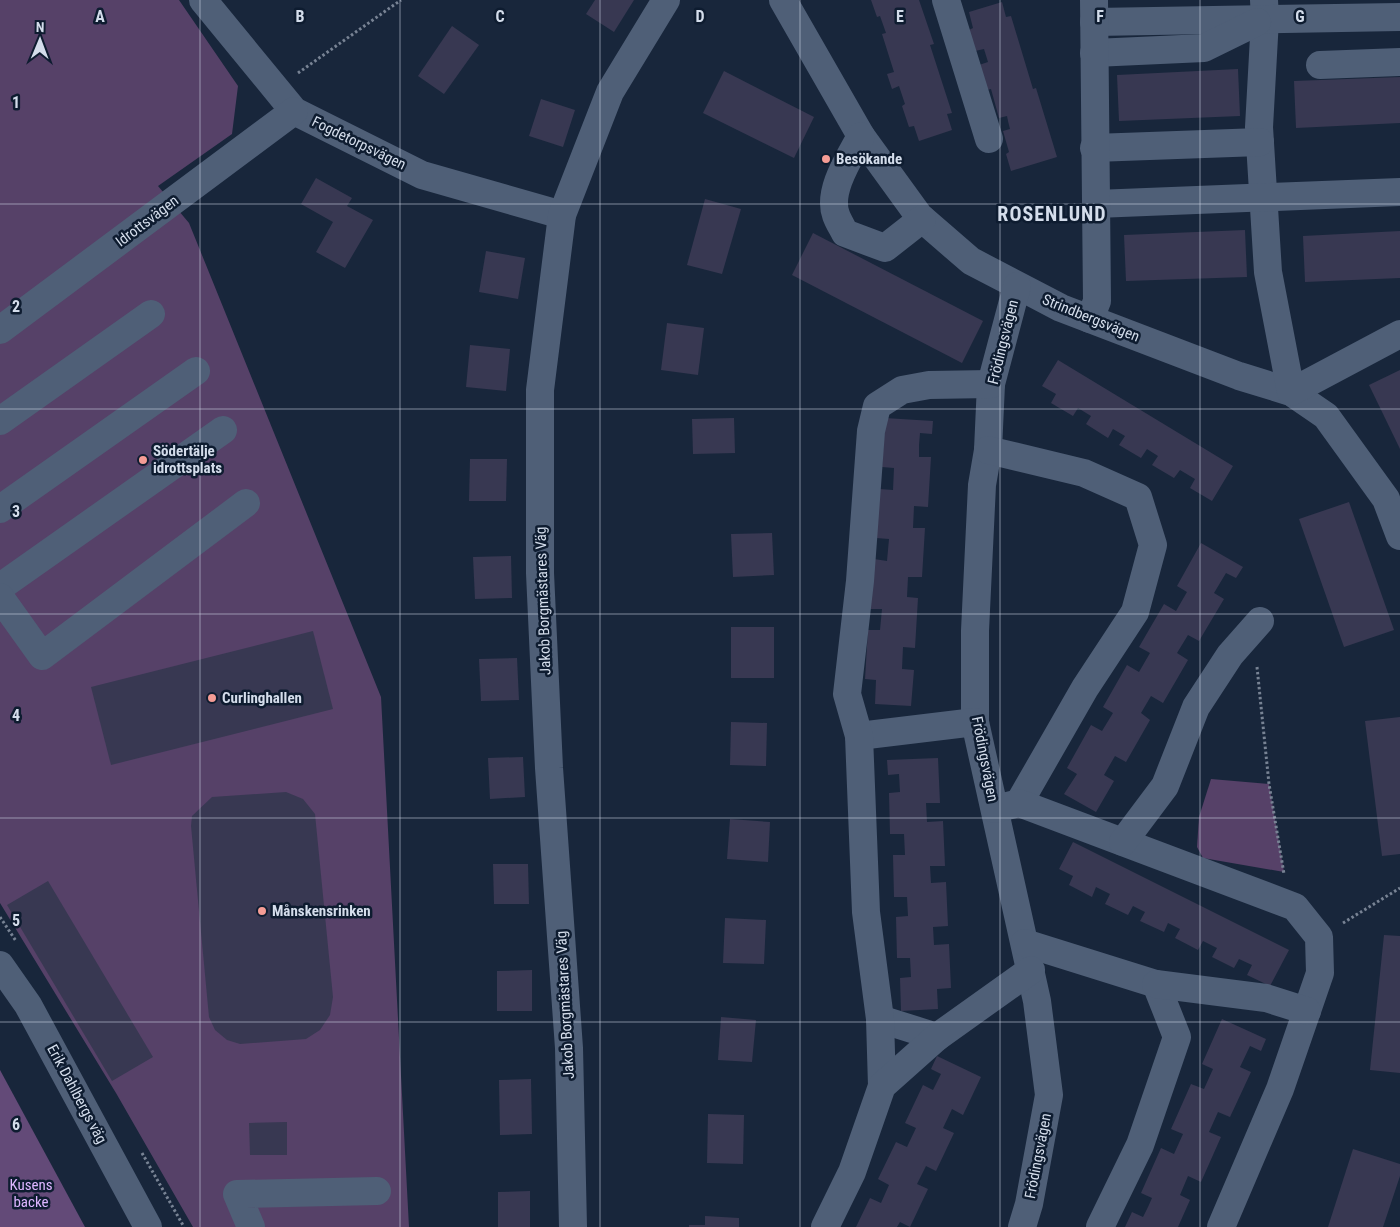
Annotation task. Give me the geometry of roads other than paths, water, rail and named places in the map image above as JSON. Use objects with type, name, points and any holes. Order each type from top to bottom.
[{"type":"street","name":"Fogdetorpsvägen","points":[[202,0],[294,111],[422,175],[562,215]]},
{"type":"street","name":"Jakob Borgmästares Väg","points":[[573,1227],[569,1048],[549,768],[540,563],[540,390],[562,215],[610,92],[666,0]]},
{"type":"street","name":"Strindbergsvägen","points":[[783,0],[861,136],[922,219],[971,261],[1061,308],[1239,376],[1291,392],[1326,416],[1386,499],[1400,536]]},
{"type":"street","points":[[946,0],[989,139]]},
{"type":"street","points":[[1094,53],[1204,48],[1264,9]]},
{"type":"street","points":[[1264,9],[1259,127],[1268,272],[1291,392],[1400,334]]},
{"type":"street","points":[[1090,319],[1098,301],[1094,148],[1094,11],[1264,9],[1400,17]]},
{"type":"street","points":[[1320,65],[1400,62]]},
{"type":"street","name":"Idrottsvägen","points":[[0,330],[294,111]]},
{"type":"street","points":[[861,136],[838,182],[835,196],[835,214],[845,233],[885,248],[922,219]]},
{"type":"street","points":[[1094,148],[1260,142]]},
{"type":"street","points":[[1096,204],[1400,192]]},
{"type":"street","name":"Frödingsvägen","points":[[1017,286],[991,384],[988,450],[982,485],[975,632],[975,722],[1007,806],[1025,943],[1037,1001],[1049,1096],[1029,1204],[1022,1227]]},
{"type":"street","points":[[0,420],[151,314]]},
{"type":"street","points":[[0,509],[196,371]]},
{"type":"street","points":[[825,1227],[852,1172],[882,1086],[880,1018],[866,912],[859,736],[847,694],[860,581],[871,431],[877,406],[902,390],[929,385],[991,384]]},
{"type":"street","points":[[0,587],[223,430]]},
{"type":"street","points":[[988,450],[1084,473],[1138,498],[1153,545],[1135,612],[1007,806],[1123,842],[1295,908],[1319,938],[1320,973],[1280,1089],[1221,1227]]},
{"type":"street","points":[[0,597],[42,656],[246,503]]},
{"type":"street","points":[[1123,842],[1165,786],[1196,707],[1230,655],[1257,625]]},
{"type":"street","points":[[859,736],[975,722]]},
{"type":"street","points":[[1025,943],[1156,984],[1266,998],[1306,1011]]},
{"type":"street","name":"Erik Dahlbergs väg","points":[[0,965],[28,1005],[148,1227]]},
{"type":"street","points":[[882,1086],[937,1037],[1030,970]]},
{"type":"street","points":[[1100,1227],[1140,1145],[1177,1037],[1156,984]]},
{"type":"street","points":[[880,1018],[937,1037]]},
{"type":"street","points":[[251,1227],[237,1194],[377,1191]]},
{"type":"place","name":"Besökande","points":[[826,159]]},
{"type":"place","name":"Södertälje idrottsplats","points":[[143,460]]},
{"type":"place","name":"Curlinghallen","points":[[212,698]]},
{"type":"place","name":"Månskensrinken","points":[[262,911]]},
{"type":"district","name":"ROSENLUND","points":[[1052,214]]},
{"type":"park label","name":"Kusens backe","points":[[31,1194]]}]
